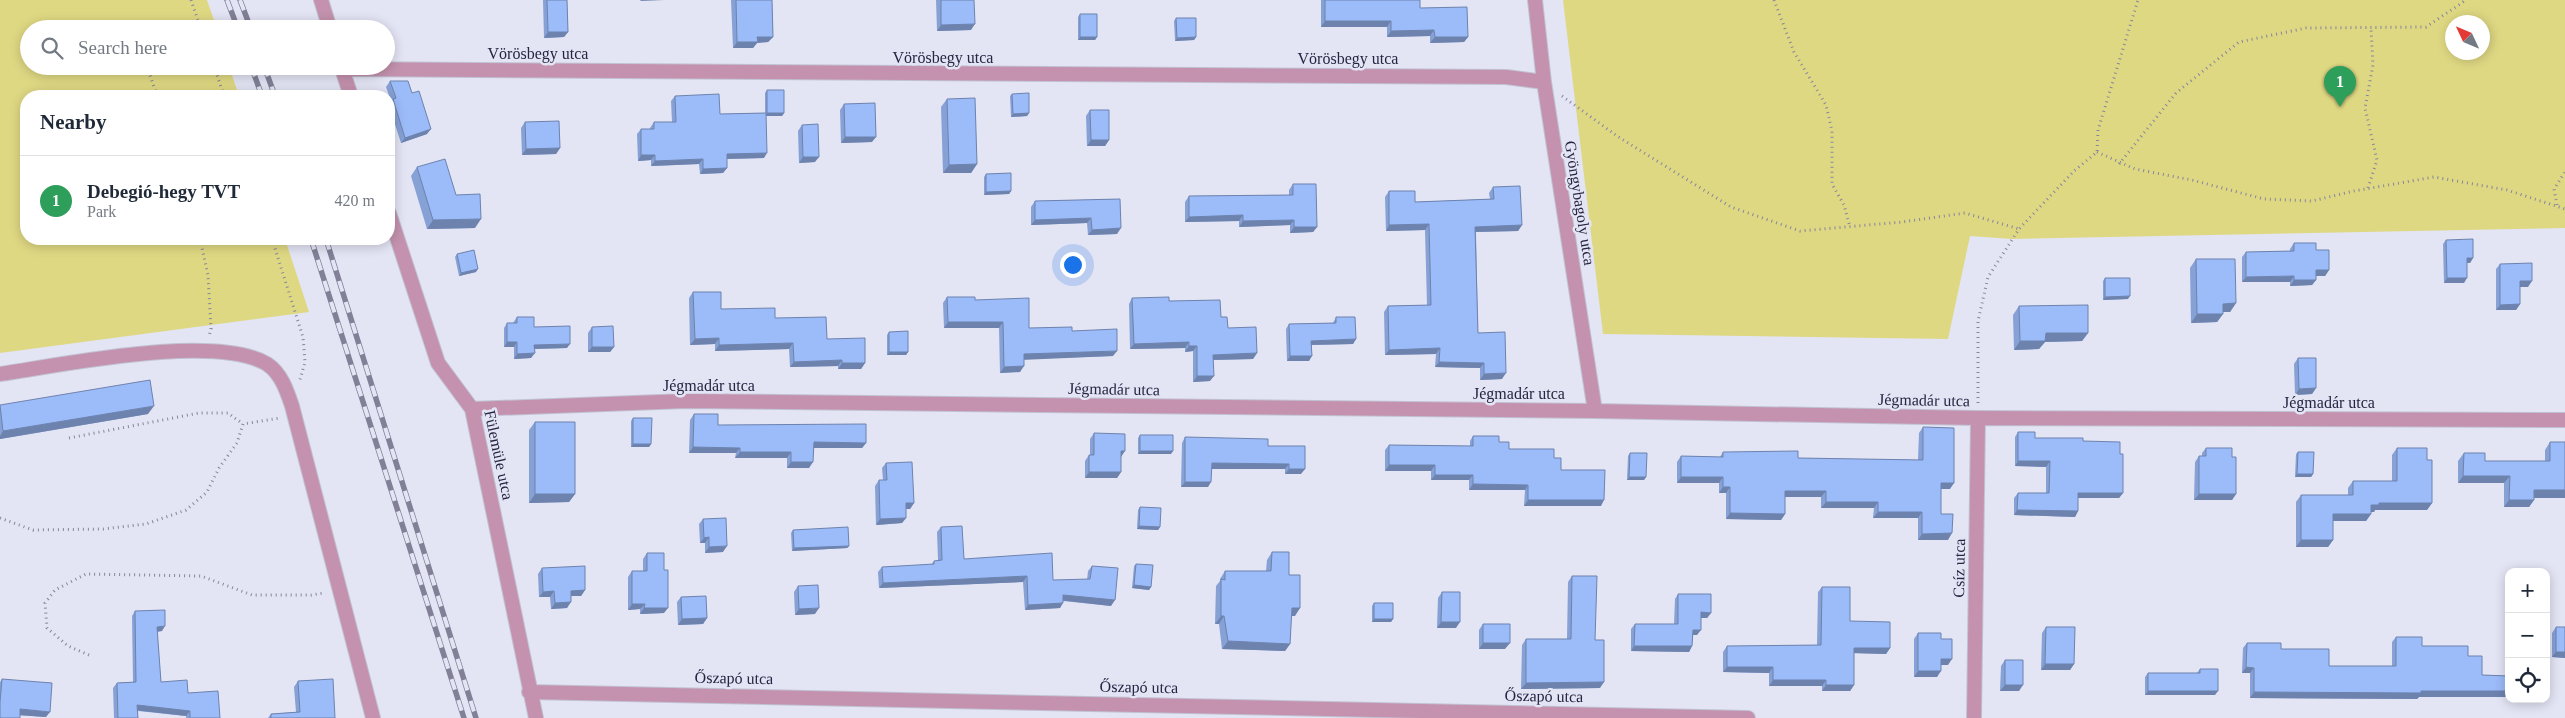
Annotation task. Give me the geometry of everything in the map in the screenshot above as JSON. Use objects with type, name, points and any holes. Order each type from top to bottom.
[{"type":"street","points":[[322,0],[328,20]]},
{"type":"street","name":"Gyöngybagoly utca","points":[[1535,0],[1544,82],[1595,411]]},
{"type":"street","name":"Vörösbegy utca","points":[[395,68],[1506,77],[1544,82]]},
{"type":"street","points":[[344,75],[349,90]]},
{"type":"street","name":"Fülemüle utca","points":[[395,231],[438,364],[472,409],[529,692],[536,718]]},
{"type":"street","points":[[0,374],[145,354],[206,351],[245,354],[269,365],[284,384],[294,412],[373,718]]},
{"type":"street","name":"Jégmadár utca","points":[[472,409],[686,401],[1595,411],[1978,418],[2565,420]]},
{"type":"street","name":"Csíz utca","points":[[1974,718],[1978,418]]},
{"type":"street","name":"Őszapó utca","points":[[529,692],[1748,718]]},
{"type":"path","points":[[191,0],[198,20]]},
{"type":"path","points":[[1774,0],[1794,52],[1826,105],[1832,131],[1832,184],[1844,205],[1850,227]]},
{"type":"path","points":[[1776,5],[1778,0]]},
{"type":"path","points":[[1978,418],[1978,322],[1988,277],[2019,229],[2074,171],[2097,152],[2098,130],[2138,0]]},
{"type":"path","points":[[2119,164],[2176,93],[2239,42],[2306,28],[2426,27],[2466,0]]},
{"type":"path","points":[[2368,188],[2377,160],[2365,108],[2373,65],[2371,28]]},
{"type":"path","points":[[149,75],[155,90]]},
{"type":"path","points":[[217,75],[222,90]]},
{"type":"path","points":[[1544,82],[1617,136],[1731,207],[1800,230],[1902,222],[1966,213],[2019,229]]},
{"type":"path","points":[[2097,152],[2119,164],[2264,199],[2312,201],[2368,188],[2434,177],[2507,190],[2565,209]]},
{"type":"path","points":[[2557,205],[2554,189],[2565,172]]},
{"type":"path","points":[[201,245],[208,275],[211,329],[206,351]]},
{"type":"path","points":[[68,438],[199,413],[228,413],[242,424],[294,412],[305,362],[303,337],[274,245]]},
{"type":"path","points":[[0,518],[33,530],[103,529],[146,524],[186,510],[207,492],[219,468],[237,443],[242,424]]},
{"type":"path","points":[[89,655],[68,646],[47,628],[45,603],[55,590],[86,574],[201,576],[252,595],[311,595],[341,589]]},
{"type":"shaded area","points":[[0,0],[207,0],[214,20],[20,20],[20,75],[232,75],[237,90],[20,90],[20,245],[287,245],[309,312],[0,353]]},
{"type":"shaded area","points":[[1563,0],[2565,0],[2565,228],[2012,239],[1970,236],[1948,339],[1603,334]]},
{"type":"building","points":[[547,0],[567,0],[568,32],[548,32]]},
{"type":"building","points":[[736,0],[772,0],[773,37],[757,37],[758,42],[737,42]]},
{"type":"building","points":[[941,0],[974,0],[975,24],[941,25]]},
{"type":"building","points":[[1325,0],[1420,0],[1420,8],[1467,7],[1468,37],[1435,37],[1434,30],[1391,31],[1391,21],[1325,21]]},
{"type":"building","points":[[1080,14],[1097,14],[1097,37],[1080,37]]},
{"type":"building","points":[[1176,18],[1196,18],[1196,37],[1177,38]]},
{"type":"building","points":[[390,81],[408,81],[412,93],[419,91],[431,129],[405,138],[395,106],[396,98],[395,90],[393,90]]},
{"type":"building","points":[[767,90],[784,90],[784,113],[767,113]]},
{"type":"building","points":[[1029,93],[1029,113],[1013,114],[1012,94]]},
{"type":"building","points":[[719,94],[720,114],[766,113],[767,153],[727,154],[727,168],[703,169],[703,159],[655,161],[655,155],[641,155],[641,129],[654,129],[654,122],[676,122],[675,96]]},
{"type":"building","points":[[975,98],[977,164],[949,165],[947,99]]},
{"type":"building","points":[[875,103],[876,137],[845,137],[844,104]]},
{"type":"building","points":[[1090,110],[1109,110],[1109,140],[1091,140]]},
{"type":"building","points":[[559,121],[560,148],[526,149],[525,122]]},
{"type":"building","points":[[818,124],[819,157],[803,157],[802,125]]},
{"type":"building","points":[[445,159],[456,195],[480,194],[481,219],[433,220],[417,167]]},
{"type":"building","points":[[1011,173],[1011,191],[986,192],[986,174]]},
{"type":"building","points":[[1293,184],[1316,184],[1317,227],[1294,227],[1294,220],[1243,221],[1243,215],[1189,217],[1189,196],[1293,195]]},
{"type":"building","points":[[1520,186],[1522,225],[1475,227],[1478,333],[1505,332],[1506,373],[1484,374],[1484,363],[1439,362],[1440,348],[1389,350],[1388,306],[1431,305],[1429,224],[1389,225],[1389,191],[1415,191],[1415,202],[1494,199],[1493,187]]},
{"type":"building","points":[[1120,199],[1121,228],[1092,230],[1091,218],[1035,220],[1035,201]]},
{"type":"building","points":[[2473,239],[2473,258],[2467,258],[2467,278],[2447,278],[2446,240]]},
{"type":"building","points":[[2294,243],[2316,243],[2316,250],[2329,250],[2329,270],[2316,270],[2316,280],[2294,280],[2294,276],[2246,277],[2246,252],[2294,251]]},
{"type":"building","points":[[474,250],[478,269],[461,273],[457,254]]},
{"type":"building","points":[[2196,259],[2235,259],[2236,303],[2223,304],[2223,314],[2197,314]]},
{"type":"building","points":[[2532,263],[2532,281],[2520,281],[2520,304],[2500,305],[2500,264]]},
{"type":"building","points":[[2105,278],[2130,278],[2130,296],[2105,297]]},
{"type":"building","points":[[693,292],[721,292],[721,309],[775,308],[775,318],[826,317],[827,339],[865,338],[865,363],[842,363],[842,360],[794,362],[793,343],[719,345],[719,338],[695,339]]},
{"type":"building","points":[[947,297],[975,297],[975,300],[1029,298],[1029,328],[1072,327],[1072,331],[1117,329],[1117,351],[1024,354],[1024,366],[1004,367],[1003,322],[948,322]]},
{"type":"building","points":[[1169,297],[1169,301],[1220,300],[1221,317],[1227,317],[1228,328],[1256,327],[1257,353],[1213,355],[1214,376],[1197,376],[1197,346],[1189,346],[1189,342],[1134,344],[1132,298]]},
{"type":"building","points":[[2088,305],[2088,333],[2046,333],[2045,341],[2020,341],[2019,306]]},
{"type":"building","points":[[517,317],[534,317],[534,327],[570,326],[570,344],[534,345],[535,353],[517,354],[517,342],[507,342],[507,323],[517,323]]},
{"type":"building","points":[[1336,317],[1355,317],[1356,339],[1311,341],[1312,356],[1290,356],[1289,324],[1336,323]]},
{"type":"building","points":[[613,326],[614,347],[592,347],[592,327]]},
{"type":"building","points":[[908,331],[908,352],[889,352],[889,332]]},
{"type":"building","points":[[2298,358],[2316,358],[2316,388],[2299,389]]},
{"type":"building","points":[[150,380],[154,406],[3,431],[0,405]]},
{"type":"building","points":[[694,414],[718,414],[718,425],[866,424],[866,443],[814,442],[813,462],[791,462],[791,452],[740,452],[740,448],[693,447]]},
{"type":"building","points":[[633,418],[652,418],[651,444],[633,444]]},
{"type":"building","points":[[535,422],[575,422],[575,494],[535,494]]},
{"type":"building","points":[[1923,427],[1954,428],[1954,483],[1941,483],[1941,514],[1953,514],[1952,533],[1922,534],[1922,512],[1878,512],[1878,502],[1826,502],[1826,491],[1785,491],[1785,514],[1730,513],[1730,487],[1723,487],[1723,477],[1681,477],[1681,456],[1723,457],[1723,452],[1798,451],[1798,458],[1923,460]]},
{"type":"building","points":[[2018,432],[2035,432],[2035,438],[2083,438],[2083,441],[2120,442],[2120,454],[2123,454],[2123,493],[2078,493],[2078,511],[2017,510],[2018,493],[2049,493],[2050,461],[2018,461]]},
{"type":"building","points":[[1094,433],[1125,434],[1125,451],[1121,451],[1121,472],[1089,472],[1089,455],[1094,455]]},
{"type":"building","points":[[1140,435],[1173,435],[1173,451],[1140,451]]},
{"type":"building","points":[[1473,436],[1499,436],[1499,442],[1509,442],[1509,449],[1554,449],[1554,458],[1561,458],[1561,470],[1605,470],[1604,500],[1528,500],[1528,485],[1473,484],[1473,475],[1435,475],[1435,465],[1389,465],[1389,445],[1473,446]]},
{"type":"building","points":[[1185,437],[1268,439],[1268,446],[1305,446],[1305,469],[1289,469],[1289,464],[1212,463],[1211,482],[1185,482]]},
{"type":"building","points":[[2550,442],[2565,442],[2565,490],[2534,490],[2534,500],[2509,500],[2510,476],[2463,476],[2464,453],[2485,453],[2485,461],[2550,461]]},
{"type":"building","points":[[2206,448],[2232,448],[2232,457],[2236,457],[2236,494],[2199,494],[2199,456],[2206,456]]},
{"type":"building","points":[[2397,448],[2427,448],[2427,460],[2432,460],[2432,503],[2379,503],[2379,505],[2371,505],[2371,514],[2333,514],[2333,540],[2301,540],[2301,495],[2353,495],[2353,481],[2397,481]]},
{"type":"building","points":[[2298,452],[2314,452],[2313,474],[2297,474]]},
{"type":"building","points":[[1630,453],[1647,453],[1646,477],[1629,477]]},
{"type":"building","points":[[912,462],[914,503],[906,503],[906,518],[880,519],[879,480],[887,480],[886,463]]},
{"type":"building","points":[[1140,507],[1161,508],[1160,527],[1139,526]]},
{"type":"building","points":[[726,518],[727,546],[709,547],[709,537],[704,538],[703,519]]},
{"type":"building","points":[[962,526],[964,559],[1052,553],[1053,580],[1090,579],[1092,566],[1118,568],[1115,600],[1063,595],[1063,603],[1028,605],[1027,576],[883,583],[882,567],[934,564],[934,561],[942,560],[941,527]]},
{"type":"building","points":[[848,527],[849,546],[794,548],[793,530]]},
{"type":"building","points":[[1272,552],[1289,552],[1289,575],[1300,575],[1300,608],[1292,608],[1290,644],[1228,641],[1224,616],[1221,616],[1221,579],[1225,580],[1225,571],[1271,571]]},
{"type":"building","points":[[647,553],[664,553],[664,570],[668,570],[668,608],[644,608],[645,604],[632,604],[632,571],[647,571]]},
{"type":"building","points":[[1136,564],[1153,565],[1151,587],[1134,585]]},
{"type":"building","points":[[585,566],[585,590],[571,591],[571,602],[555,603],[554,591],[543,592],[542,568]]},
{"type":"building","points":[[1572,576],[1597,576],[1595,640],[1604,640],[1604,682],[1526,683],[1526,639],[1571,639]]},
{"type":"building","points":[[818,585],[819,608],[799,609],[798,586]]},
{"type":"building","points":[[1822,587],[1850,587],[1850,621],[1890,622],[1890,648],[1854,648],[1854,685],[1826,685],[1826,680],[1773,680],[1773,667],[1727,667],[1727,646],[1821,645]]},
{"type":"building","points":[[1442,592],[1460,592],[1460,622],[1441,622]]},
{"type":"building","points":[[1678,594],[1711,594],[1711,613],[1701,612],[1701,630],[1693,630],[1692,646],[1634,646],[1635,624],[1678,624]]},
{"type":"building","points":[[706,596],[707,618],[682,619],[681,597]]},
{"type":"building","points":[[1374,603],[1393,603],[1393,619],[1374,619]]},
{"type":"building","points":[[165,610],[165,626],[157,627],[161,682],[187,680],[188,693],[218,691],[220,718],[190,718],[190,711],[137,705],[138,718],[118,718],[117,683],[136,682],[135,611]]},
{"type":"building","points":[[1483,624],[1510,624],[1510,643],[1483,643]]},
{"type":"building","points":[[2046,627],[2075,627],[2074,664],[2045,664]]},
{"type":"building","points":[[2556,627],[2565,627],[2565,652],[2556,652]]},
{"type":"building","points":[[1918,633],[1941,633],[1941,639],[1952,639],[1952,659],[1941,659],[1941,671],[1918,671]]},
{"type":"building","points":[[2396,637],[2422,637],[2422,646],[2468,646],[2468,656],[2482,656],[2482,675],[2505,676],[2505,691],[2421,691],[2421,693],[2254,692],[2254,668],[2246,667],[2247,643],[2281,643],[2281,649],[2329,649],[2329,666],[2396,666]]},
{"type":"building","points":[[2005,660],[2023,660],[2023,685],[2005,685]]},
{"type":"building","points":[[2200,669],[2218,669],[2218,691],[2148,691],[2148,673],[2200,673]]},
{"type":"building","points":[[2,679],[52,683],[50,712],[20,709],[20,718],[0,718]]},
{"type":"building","points":[[333,679],[335,718],[271,718],[271,714],[300,712],[298,681]]},
{"type":"railway","points":[[227,0],[235,20]]},
{"type":"railway","points":[[240,0],[248,20]]},
{"type":"railway","points":[[254,75],[260,90]]},
{"type":"railway","points":[[267,75],[273,90]]},
{"type":"railway","points":[[313,245],[464,718]]},
{"type":"railway","points":[[328,245],[476,718]]},
{"type":"place","name":"Debegió-hegy TVT","points":[[2340,107]]}]
